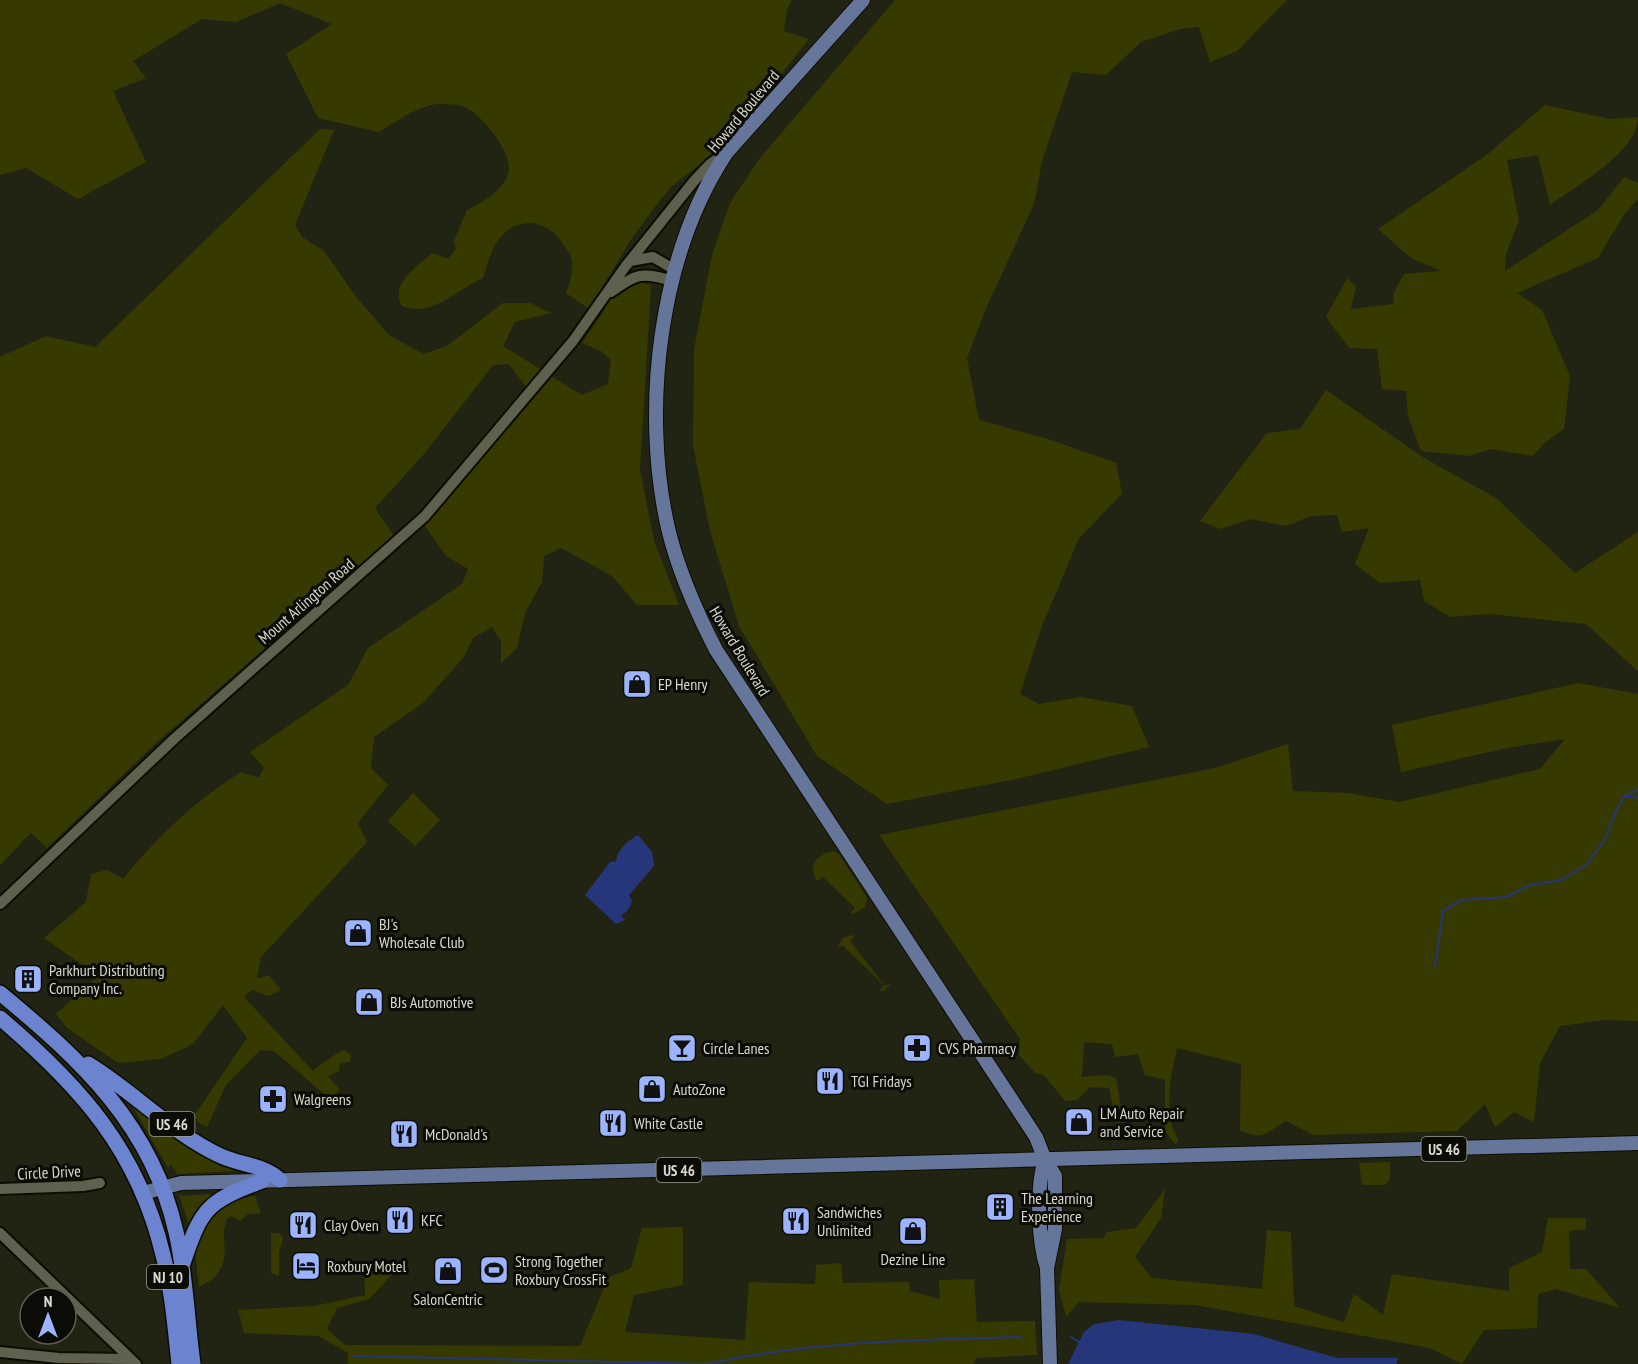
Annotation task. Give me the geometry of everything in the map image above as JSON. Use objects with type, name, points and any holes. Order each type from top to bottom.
[{"type":"highway","name":"US 46","points":[[0,993],[71,1053],[110,1078],[199,1144],[231,1160],[271,1172],[280,1180]]},
{"type":"highway","points":[[0,1018],[57,1068],[93,1107],[119,1146],[143,1193]]},
{"type":"highway","name":"NJ 10","points":[[71,1053],[118,1108],[148,1156],[162,1186],[174,1223],[182,1266],[193,1364]]},
{"type":"highway","points":[[182,1266],[196,1225],[207,1209],[224,1196],[262,1181]]},
{"type":"highway","name":"NJ 10","points":[[143,1193],[164,1256],[179,1364]]},
{"type":"main road","name":"Howard Boulevard","points":[[863,0],[727,152],[702,193],[685,236],[674,276],[659,371],[658,455],[668,528],[691,600],[716,650],[1036,1137],[1045,1160],[1055,1176],[1056,1209],[1052,1253],[1047,1268],[1050,1364]]},
{"type":"main road","name":"US 46","points":[[143,1193],[162,1186],[280,1180],[1638,1143]]},
{"type":"street","name":"Mount Arlington Road","points":[[0,904],[182,731],[425,516],[573,341],[630,261],[694,181],[710,164],[727,152]]},
{"type":"street","points":[[630,261],[653,257],[674,276]]},
{"type":"street","name":"Mount Arlington Road","points":[[606,296],[636,275],[674,276]]},
{"type":"street","name":"Circle Drive","points":[[0,1189],[83,1186],[100,1183]]},
{"type":"street","points":[[0,1233],[133,1361]]},
{"type":"street","points":[[0,1353],[58,1361],[133,1361]]},
{"type":"shaded area","points":[[0,0],[792,0],[787,9],[784,31],[809,39],[741,125],[702,163],[673,185],[657,204],[630,241],[589,309],[566,293],[572,265],[571,257],[564,245],[557,236],[541,225],[524,223],[507,231],[496,243],[483,278],[434,306],[413,309],[402,306],[399,290],[402,283],[432,253],[448,259],[456,249],[454,241],[467,210],[497,191],[508,174],[509,165],[502,146],[496,136],[472,112],[459,105],[430,105],[407,115],[379,132],[318,118],[286,54],[332,24],[280,3],[236,22],[202,19],[133,61],[146,78],[113,91],[146,162],[78,199],[26,168],[0,175]]},
{"type":"shaded area","points":[[895,0],[1287,0],[1237,51],[1210,62],[1199,27],[1180,29],[1141,42],[1106,75],[1072,72],[1042,161],[1034,204],[985,311],[967,358],[979,420],[1048,439],[1116,463],[1122,494],[1079,538],[1042,626],[1020,694],[1039,704],[1081,697],[1132,706],[1149,747],[1016,779],[887,804],[817,756],[739,626],[710,531],[693,445],[694,349],[712,255],[730,203],[760,158]]},
{"type":"shaded area","points":[[1545,105],[1610,119],[1638,117],[1635,130],[1628,143],[1617,155],[1604,167],[1550,205],[1538,155],[1507,160],[1519,220],[1506,254],[1505,271],[1598,210],[1624,177],[1638,183],[1638,199],[1623,216],[1598,258],[1517,293],[1542,310],[1570,376],[1564,429],[1544,443],[1533,456],[1491,449],[1469,456],[1421,451],[1408,416],[1406,391],[1382,389],[1377,349],[1349,348],[1326,317],[1347,278],[1356,287],[1351,309],[1393,304],[1394,292],[1404,274],[1441,271],[1411,258],[1378,229],[1488,154]]},
{"type":"shaded area","points":[[320,129],[334,130],[295,225],[302,237],[324,251],[357,298],[390,336],[424,354],[447,346],[503,303],[530,303],[551,313],[515,322],[503,346],[540,369],[528,389],[509,364],[493,365],[424,454],[375,508],[394,536],[157,742],[47,848],[31,833],[0,865],[0,357],[46,336],[95,347]]},
{"type":"shaded area","points":[[636,281],[651,285],[640,469],[654,541],[679,605],[637,605],[612,576],[561,548],[544,556],[542,582],[525,613],[517,648],[501,663],[501,642],[492,627],[473,638],[464,657],[423,703],[374,737],[371,768],[388,785],[358,823],[367,842],[261,957],[257,979],[269,975],[281,990],[269,996],[252,990],[244,997],[313,1071],[341,1051],[345,1050],[351,1055],[350,1062],[340,1063],[339,1071],[328,1076],[340,1090],[330,1099],[274,1051],[260,1050],[226,1085],[207,1127],[199,1123],[194,1116],[247,1038],[223,1005],[193,1044],[161,1059],[118,1063],[67,1028],[56,1014],[98,976],[44,938],[86,902],[91,874],[107,870],[123,879],[163,834],[224,783],[241,772],[259,778],[264,768],[250,752],[348,685],[368,648],[462,584],[468,569],[446,556],[424,525],[552,377],[582,395],[608,384],[611,360],[601,351],[582,343],[604,311],[607,299]]},
{"type":"shaded area","points":[[1326,390],[1424,458],[1496,498],[1575,573],[1638,532],[1638,671],[1586,624],[1489,614],[1450,617],[1424,601],[1420,580],[1380,583],[1355,564],[1369,528],[1342,532],[1337,515],[1311,516],[1286,526],[1250,519],[1220,529],[1200,521],[1267,433],[1300,429]]},
{"type":"shaded area","points":[[1578,683],[1638,694],[1638,1021],[1604,1020],[1560,1026],[1540,1063],[1534,1122],[1514,1112],[1495,1127],[1485,1104],[1457,1131],[1313,1135],[1286,1121],[1264,1134],[1254,1135],[1240,1130],[1241,1064],[1177,1048],[1169,1095],[1171,1120],[1179,1140],[1175,1144],[1165,1131],[1165,1080],[1145,1075],[1138,1054],[1115,1057],[1112,1044],[1084,1042],[1082,1077],[1108,1075],[1116,1078],[1121,1108],[1122,1136],[1118,1136],[1109,1088],[1090,1087],[1077,1100],[1065,1101],[1044,1075],[1035,1073],[1019,1055],[1020,1039],[879,835],[1215,768],[1288,744],[1293,791],[1348,793],[1399,802],[1540,769],[1565,739],[1507,748],[1401,772],[1392,725]]},
{"type":"shaded area","points":[[413,793],[440,820],[415,846],[388,821]]},
{"type":"shaded area","points":[[833,851],[839,854],[867,898],[865,907],[853,914],[851,913],[855,908],[823,877],[817,881],[814,876],[813,866],[818,858]]},
{"type":"shaded area","points":[[851,935],[855,936],[850,941],[885,986],[891,983],[884,991],[880,990],[884,985],[842,945],[837,949],[842,939]]},
{"type":"shaded area","points":[[137,1105],[234,1168],[234,1171],[177,1174],[171,1165],[168,1166],[170,1169],[168,1168],[133,1107]]},
{"type":"shaded area","points":[[1390,1162],[1390,1179],[1385,1185],[1362,1185],[1359,1163]]},
{"type":"shaded area","points":[[1165,1189],[1161,1218],[1135,1257],[1152,1278],[1262,1289],[1267,1230],[1291,1232],[1294,1306],[1344,1322],[1354,1294],[1383,1315],[1392,1274],[1509,1291],[1509,1268],[1542,1252],[1548,1218],[1586,1218],[1586,1229],[1569,1231],[1570,1269],[1586,1269],[1620,1308],[1556,1289],[1538,1294],[1537,1328],[1484,1330],[1462,1364],[1430,1348],[1195,1305],[1079,1302],[1066,1317],[1059,1290],[1067,1239],[1104,1238],[1107,1232],[1136,1228]]},
{"type":"shaded area","points":[[209,1194],[213,1197],[189,1225],[179,1195],[182,1196]]},
{"type":"shaded area","points":[[255,1196],[261,1213],[248,1214],[240,1221],[232,1216],[227,1219],[224,1235],[225,1255],[220,1270],[211,1281],[199,1288],[195,1250],[212,1210],[237,1199]]},
{"type":"shaded area","points":[[683,1227],[683,1285],[634,1295],[625,1332],[745,1340],[749,1282],[815,1284],[816,1265],[841,1263],[843,1283],[909,1282],[910,1291],[940,1299],[939,1280],[974,1279],[977,1322],[1035,1321],[1037,1355],[976,1358],[973,1364],[348,1364],[348,1353],[318,1336],[244,1333],[238,1310],[314,1306],[365,1295],[364,1262],[404,1262],[369,1299],[337,1308],[327,1329],[345,1345],[580,1346],[608,1278],[631,1268],[642,1228]]},
{"type":"shaded area","points":[[271,1233],[279,1233],[283,1238],[279,1252],[279,1276],[271,1273]]},
{"type":"water","points":[[638,835],[652,852],[654,866],[629,895],[632,901],[628,910],[621,916],[625,920],[616,924],[585,895],[610,862],[616,861],[624,845]]},
{"type":"water","points":[[1119,1320],[1254,1334],[1337,1358],[1398,1358],[1396,1364],[1068,1364],[1084,1332],[1094,1324]]},
{"type":"waterway","points":[[1625,796],[1638,789]]},
{"type":"waterway","points":[[1435,967],[1443,910],[1462,900],[1506,897],[1531,885],[1561,880],[1587,864],[1605,839],[1625,796],[1638,798]]},
{"type":"waterway","points":[[354,1356],[707,1364],[746,1356],[824,1346],[1020,1337]]},
{"type":"waterway","points":[[1071,1337],[1079,1342]]},
{"type":"place","name":"EP Henry","points":[[637,684]]},
{"type":"place","name":"BJ's Wholesale Club","points":[[358,933]]},
{"type":"place","name":"Parkhurt Distributing Company Inc.","points":[[28,979]]},
{"type":"place","name":"BJs Automotive","points":[[369,1002]]},
{"type":"place","name":"Circle Lanes","points":[[682,1048]]},
{"type":"place","name":"CVS Pharmacy","points":[[917,1048]]},
{"type":"place","name":"TGI Fridays","points":[[830,1081]]},
{"type":"place","name":"AutoZone","points":[[652,1089]]},
{"type":"place","name":"Walgreens","points":[[273,1099]]},
{"type":"place","name":"LM Auto Repair and Service","points":[[1079,1122]]},
{"type":"place","name":"White Castle","points":[[613,1123]]},
{"type":"place","name":"McDonald's","points":[[404,1134]]},
{"type":"place","name":"The Learning Experience","points":[[1000,1207]]},
{"type":"place","name":"KFC","points":[[400,1220]]},
{"type":"place","name":"Sandwiches Unlimited","points":[[796,1221]]},
{"type":"place","name":"Clay Oven","points":[[303,1225]]},
{"type":"place","name":"Dezine Line","points":[[913,1231]]},
{"type":"place","name":"Roxbury Motel","points":[[306,1266]]},
{"type":"place","name":"Strong Together Roxbury CrossFit","points":[[494,1270]]},
{"type":"place","name":"SalonCentric","points":[[448,1271]]}]
